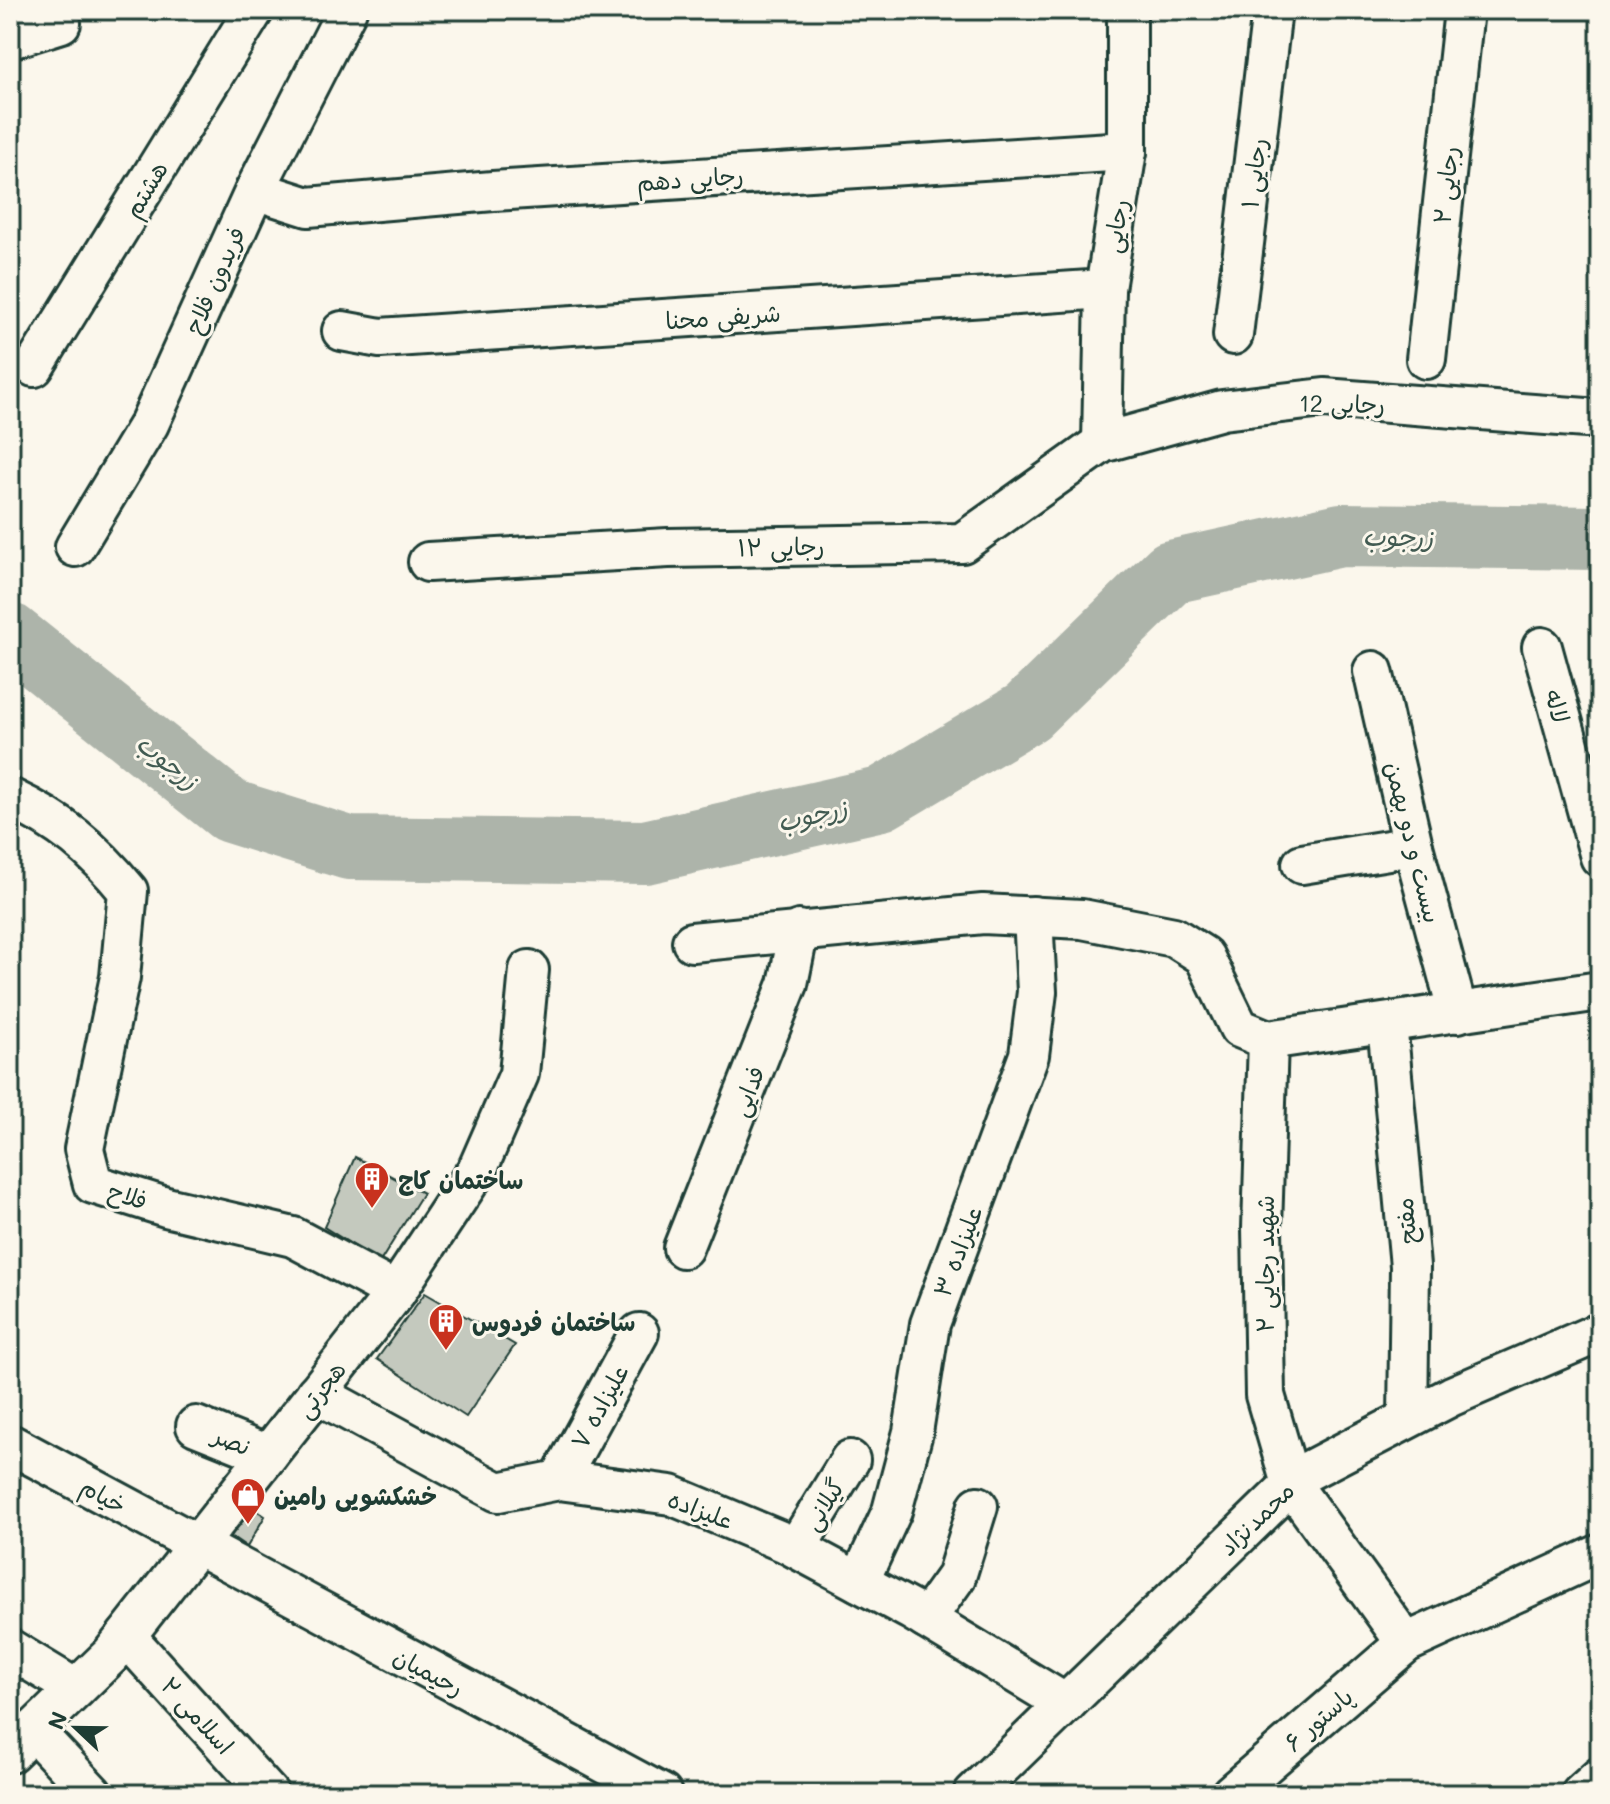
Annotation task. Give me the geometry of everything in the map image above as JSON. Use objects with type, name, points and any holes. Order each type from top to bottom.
[{"type":"street","points":[[10,39],[61,23],[59,10]]},
{"type":"street","name":"هشتم","points":[[34,367],[254,10]]},
{"type":"street","name":"فریدون فلاح","points":[[75,547],[149,424],[255,190],[347,10]]},
{"type":"street","name":"رجایی","points":[[1102,443],[1105,289],[1127,151],[1127,10]]},
{"type":"street","name":"رجایی ۱","points":[[1233,335],[1272,10]]},
{"type":"street","name":"رجایی ۲","points":[[1426,359],[1464,10]]},
{"type":"street","name":"رجایی دهم","points":[[255,190],[308,207],[493,191],[1127,151]]},
{"type":"street","name":"شریفی محنا","points":[[342,331],[380,338],[1105,289]]},
{"type":"street","name":"رجایی 12","points":[[1102,443],[1222,410],[1324,398],[1586,418]]},
{"type":"street","name":"رجایی ۱۲","points":[[428,562],[668,548],[962,543],[1102,443]]},
{"type":"street","name":"لاله","points":[[1542,647],[1600,857]]},
{"type":"street","name":"بیست و دو بهمن","points":[[1373,671],[1413,846],[1458,1013]]},
{"type":"street","name":"فلاح","points":[[10,798],[50,817],[102,859],[128,891],[120,977],[84,1149],[93,1184],[166,1207],[293,1237],[396,1292]]},
{"type":"street","points":[[1302,864],[1413,846]]},
{"type":"street","points":[[692,942],[983,914],[1082,919],[1174,937],[1204,956],[1239,1028],[1268,1040],[1600,991]]},
{"type":"street","name":"علیزاده ۳","points":[[859,1582],[892,1511],[913,1432],[930,1324],[1029,1055],[1037,992],[1033,916]]},
{"type":"street","name":"فدایی","points":[[683,1248],[788,984],[799,930]]},
{"type":"street","name":"هجرتی","points":[[21,1742],[126,1636],[198,1546],[396,1292],[478,1168],[519,1074],[529,970]]},
{"type":"street","name":"مفتح","points":[[1387,1023],[1410,1266],[1408,1418]]},
{"type":"street","name":"شهید رجایی ۲","points":[[1268,1040],[1262,1228],[1265,1395],[1291,1484],[1406,1643]]},
{"type":"street","name":"محمدنژاد","points":[[973,1794],[1302,1474],[1408,1418],[1600,1332]]},
{"type":"street","name":"علیزاده ۷","points":[[559,1480],[639,1333]]},
{"type":"street","name":"علیزاده","points":[[316,1393],[498,1492],[559,1480],[671,1495],[796,1548],[926,1619],[1066,1704]]},
{"type":"street","name":"نصر","points":[[196,1426],[268,1455]]},
{"type":"street","name":"خیام","points":[[10,1444],[198,1546]]},
{"type":"street","name":"گیلانی","points":[[796,1548],[850,1460]]},
{"type":"street","points":[[926,1619],[956,1577],[978,1506]]},
{"type":"street","name":"رحیمیان","points":[[198,1546],[638,1789]]},
{"type":"street","name":"پاستور ۶","points":[[1231,1794],[1406,1643],[1600,1554]]},
{"type":"street","name":"اسلامی ۲","points":[[126,1636],[269,1794]]},
{"type":"street","points":[[10,1649],[76,1689]]},
{"type":"street","points":[[21,1742],[93,1794]]},
{"type":"street","points":[[1581,1794],[1600,1777]]},
{"type":"building","name":"ساختمان کاج","points":[[355,1157],[423,1193],[380,1262],[324,1227]]},
{"type":"building","name":"ساختمان فردوس","points":[[425,1293],[515,1345],[466,1417],[377,1359]]},
{"type":"building","name":"خشکشویی رامین","points":[[250,1506],[265,1516],[247,1547],[231,1536]]},
{"type":"waterway","name":"زرجوب","points":[[10,635],[230,811],[349,848],[645,852],[881,799],[1027,712],[1171,572],[1341,535],[1600,538]]},
{"type":"place","name":"ساختمان کاج","points":[[372,1210]]},
{"type":"place","name":"ساختمان فردوس","points":[[446,1352]]},
{"type":"place","name":"خشکشویی رامین","points":[[248,1526]]}]
